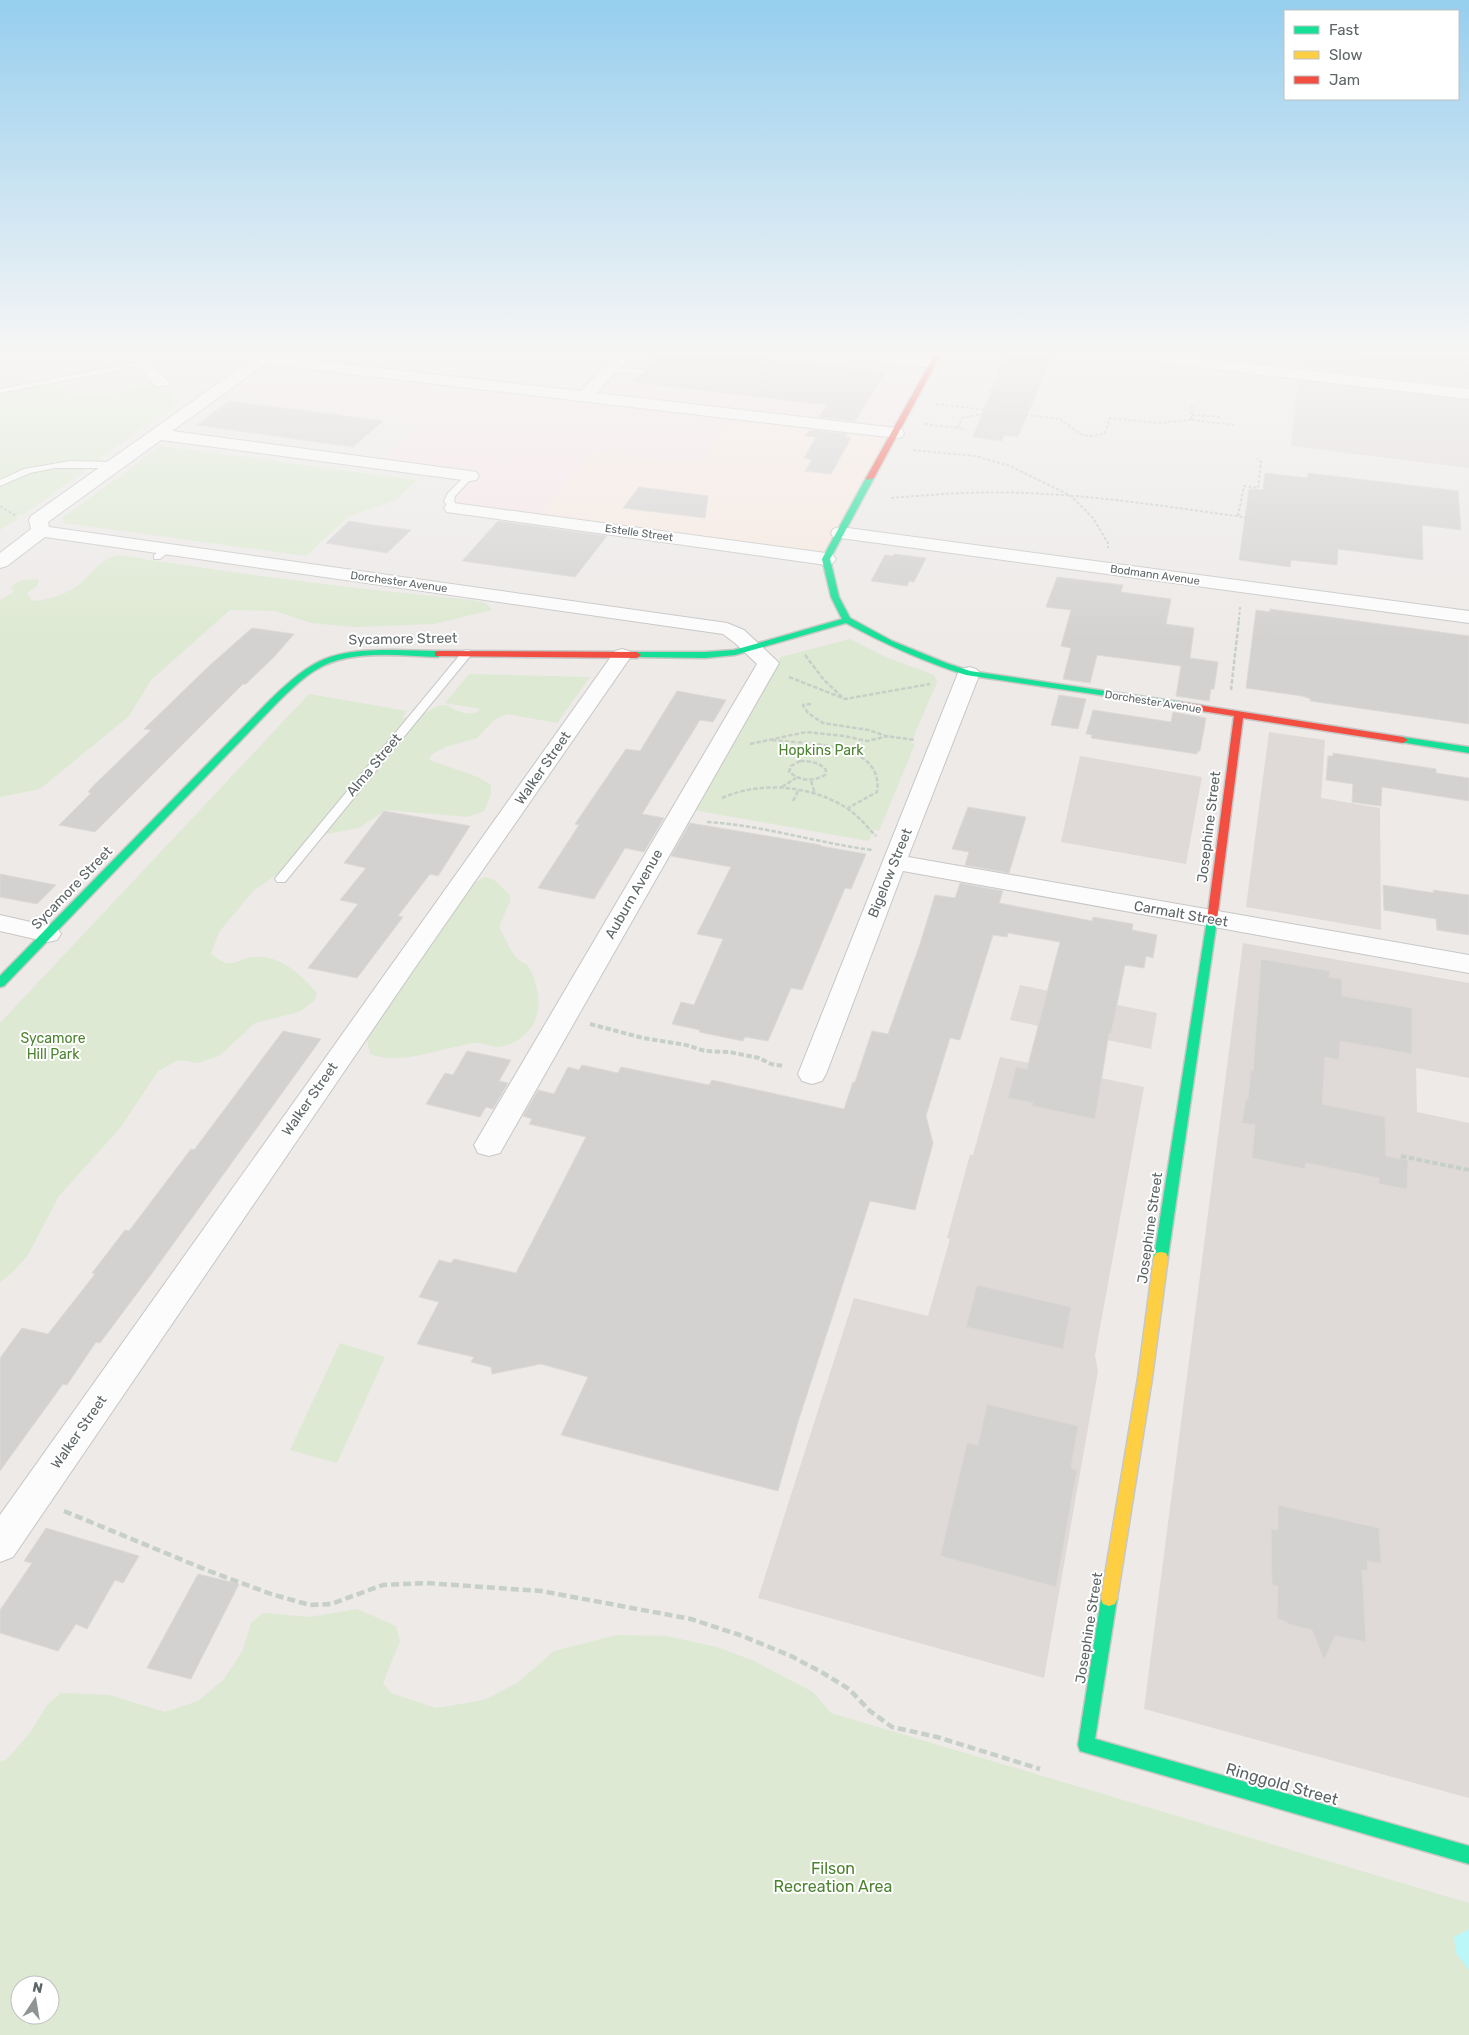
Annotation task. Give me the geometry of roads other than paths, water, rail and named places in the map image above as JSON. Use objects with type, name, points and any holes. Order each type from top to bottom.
[{"type":"street","points":[[0,562],[41,531],[38,520],[135,449]]},
{"type":"street","points":[[268,449],[470,476]]},
{"type":"street","points":[[847,620],[835,597],[826,559],[887,449]]},
{"type":"street","name":"Estelle Street","points":[[453,508],[826,559]]},
{"type":"street","name":"Dorchester Avenue","points":[[41,531],[162,553],[398,581],[727,630],[738,634],[750,648]]},
{"type":"street","name":"Bodmann Avenue","points":[[840,533],[1469,617]]},
{"type":"street","name":"Dorchester Avenue","points":[[847,620],[890,643],[943,666],[970,673],[1469,750]]},
{"type":"street","name":"Sycamore Street","points":[[0,984],[305,671],[320,662],[350,654],[706,655],[735,652],[847,620]]},
{"type":"street","name":"Auburn Avenue","points":[[489,1145],[768,662],[750,648]]},
{"type":"street","name":"Walker Street","points":[[0,1545],[386,990],[622,656]]},
{"type":"street","name":"Bigelow Street","points":[[812,1074],[885,856],[970,673]]},
{"type":"street","name":"Josephine Street","points":[[1086,1745],[1145,1378],[1174,1164],[1212,920],[1239,715]]},
{"type":"street","name":"Carmalt Street","points":[[885,856],[1212,920],[1469,964]]},
{"type":"street","points":[[0,923],[48,934]]},
{"type":"street","name":"Ringgold Street","points":[[1086,1745],[1469,1855]]},
{"type":"lane","points":[[0,483],[44,466],[64,463],[113,465]]},
{"type":"lane","points":[[453,508],[449,501],[451,495],[470,476]]},
{"type":"lane","name":"Alma Street","points":[[281,878],[467,653]]},
{"type":"water","points":[[1469,1929],[1469,1970],[1456,1953],[1454,1937]]},
{"type":"park label","name":"Hopkins Park","points":[[821,750]]},
{"type":"park label","name":"Sycamore Hill Park","points":[[53,1046]]},
{"type":"park label","name":"Filson Recreation Area","points":[[833,1877]]}]
